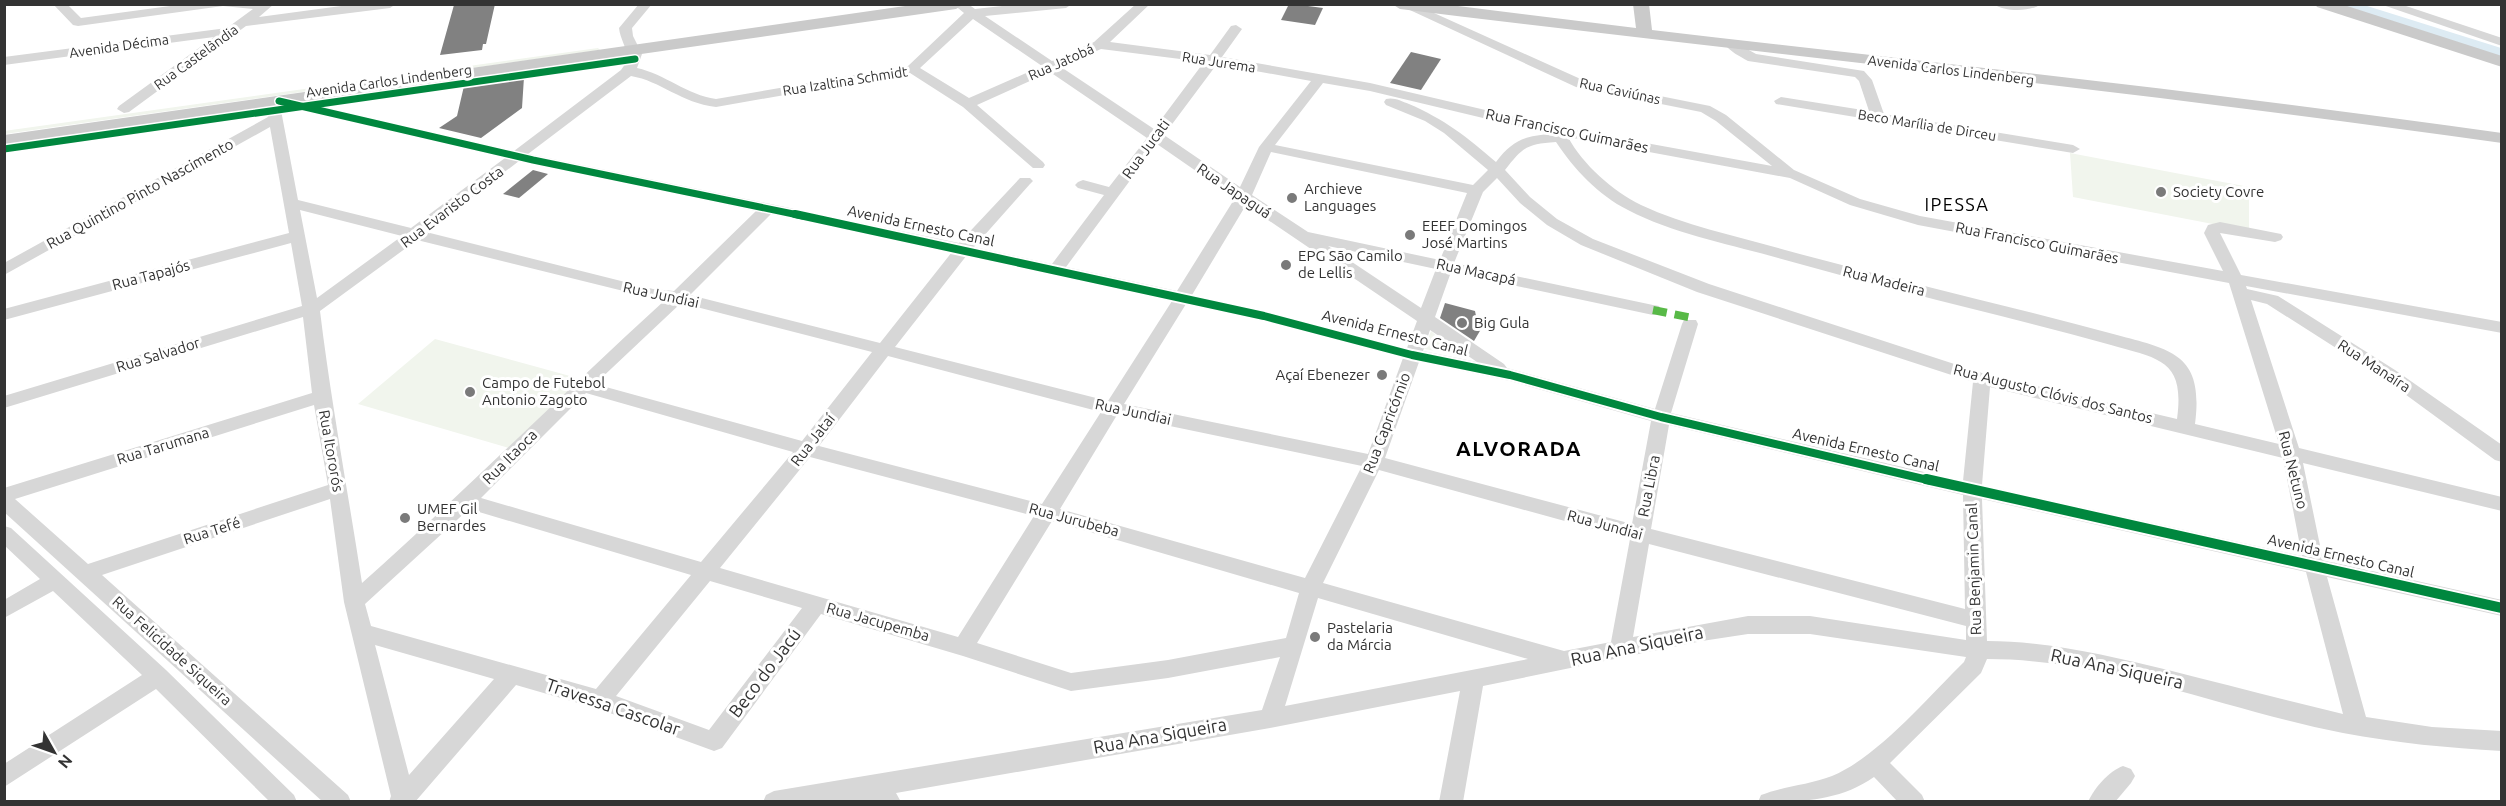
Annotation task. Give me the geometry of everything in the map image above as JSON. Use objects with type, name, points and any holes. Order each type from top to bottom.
[{"type":"main road","name":"Avenida Carlos Lindenberg","points":[[4,140],[275,107],[878,4]]},
{"type":"main road","name":"Avenida Carlos Lindenberg","points":[[4,126],[958,4]]},
{"type":"main road","name":"Avenida Carlos Lindenberg","points":[[1400,4],[2279,96],[2502,128]]},
{"type":"main road","name":"Avenida Carlos Lindenberg","points":[[1497,4],[1731,44],[2300,110],[2502,138]]},
{"type":"main road","points":[[1641,4],[1645,28]]},
{"type":"main road","points":[[2323,4],[2502,62]]},
{"type":"street","points":[[59,4],[78,22],[218,4]]},
{"type":"street","points":[[228,4],[267,5]]},
{"type":"street","name":"Avenida Décima","points":[[4,61],[390,4]]},
{"type":"street","points":[[628,71],[633,64],[632,45],[625,32],[627,24],[646,4]]},
{"type":"street","name":"Rua Japaguá","points":[[958,4],[1427,322],[1510,375]]},
{"type":"street","points":[[912,69],[972,14],[1066,4]]},
{"type":"street","name":"Rua Jatobá","points":[[968,104],[1099,45],[1144,4]]},
{"type":"street","points":[[2000,4],[2034,5]]},
{"type":"street","points":[[2386,4],[2502,42]]},
{"type":"street","name":"Rua Castelândia","points":[[124,109],[267,5]]},
{"type":"street","name":"Rua Caviúnas","points":[[1405,5],[1581,84],[1691,105],[1709,111],[1794,174]]},
{"type":"street","name":"Rua Jucati","points":[[1056,269],[1236,29]]},
{"type":"street","points":[[1731,44],[1740,52],[1753,57],[1859,74],[1865,80],[1878,117]]},
{"type":"street","name":"Rua Jurema","points":[[1099,45],[1213,59],[1370,87]]},
{"type":"street","name":"Rua Izaltina Schmidt","points":[[628,71],[642,73],[698,100],[716,103],[912,69],[968,104],[1038,165]]},
{"type":"street","name":"Rua Evaristo Costa","points":[[311,309],[416,234],[628,71]]},
{"type":"street","points":[[963,647],[1049,513],[1243,197],[1266,147],[1319,79]]},
{"type":"street","name":"Rua Jurema","points":[[1338,82],[1430,118],[1449,129],[1497,170]]},
{"type":"street","name":"Rua Francisco Guimarães","points":[[1370,87],[1559,134],[1794,174],[1855,202],[1908,218],[2237,286],[2502,328]]},
{"type":"street","name":"Beco Marília de Dirceu","points":[[1781,101],[2073,149]]},
{"type":"street","name":"Avenida Ernesto Canal","points":[[275,107],[1056,269],[1264,316],[1412,355],[1510,375],[1662,417],[1972,490],[2314,564],[2502,608]]},
{"type":"street","name":"Rua Itororós","points":[[275,107],[311,309],[321,396],[338,489],[354,602],[402,799]]},
{"type":"street","name":"Rua Quintino Pinto Nascimento","points":[[4,270],[275,107]]},
{"type":"street","name":"Rua Capricórnio","points":[[1270,718],[1295,645],[1311,587],[1374,462],[1412,355],[1427,322],[1445,266],[1476,190],[1497,170],[1515,147],[1559,134]]},
{"type":"street","name":"Rua Madeira","points":[[1559,134],[1585,168],[1608,190],[1634,206],[1674,223],[1811,263],[2102,337],[2145,350],[2177,364],[2183,374],[2189,406],[2185,427]]},
{"type":"street","points":[[1266,147],[1476,190]]},
{"type":"street","name":"Rua Augusto Clóvis dos Santos","points":[[1497,170],[1525,200],[1552,222],[1587,242],[1703,288],[1982,380],[2502,504]]},
{"type":"street","name":"Rua Jataí","points":[[600,700],[806,449],[963,249],[1025,181]]},
{"type":"street","points":[[1083,186],[1114,194]]},
{"type":"street","name":"Rua Jundiai","points":[[291,203],[653,294],[678,297],[1112,408],[1374,462],[1640,534],[1976,620]]},
{"type":"street","name":"Rua Itaoca","points":[[354,602],[466,501],[768,208]]},
{"type":"street","name":"Rua Netuno","points":[[2275,237],[2220,227],[2214,228],[2212,233],[2237,286],[2291,452],[2314,564],[2357,725]]},
{"type":"street","name":"Rua Macapá","points":[[1298,234],[1653,310]]},
{"type":"street","name":"Rua Tapajós","points":[[4,315],[297,236]]},
{"type":"street","name":"Rua Manaíra","points":[[2237,286],[2272,300],[2389,374],[2502,455]]},
{"type":"street","name":"Rua Salvador","points":[[4,402],[311,309]]},
{"type":"street","name":"Rua Libra","points":[[1620,650],[1662,417],[1690,324]]},
{"type":"street","name":"Rua Benjamin Canal","points":[[1976,650],[1972,490],[1982,380]]},
{"type":"street","name":"Rua Jurubeba","points":[[582,386],[806,449],[1049,513],[1564,661]]},
{"type":"street","name":"Rua Tarumana","points":[[4,498],[321,396]]},
{"type":"street","name":"Rua Tefé","points":[[86,573],[338,489]]},
{"type":"street","name":"Rua Felicidade Siqueira","points":[[4,498],[340,801]]},
{"type":"street","name":"Rua Jacupemba","points":[[466,501],[963,647],[1071,682],[1168,669],[1295,645]]},
{"type":"street","name":"Rua Felicidade Siqueira","points":[[4,533],[158,676],[286,801]]},
{"type":"street","points":[[4,610],[56,580]]},
{"type":"street","name":"Beco do Jacú","points":[[714,741],[817,604]]},
{"type":"street","name":"Rua Ana Siqueira","points":[[774,801],[863,794],[1473,680],[1702,632],[1748,625],[1810,625],[1976,650],[2034,652],[2096,662],[2357,725],[2432,737],[2502,741]]},
{"type":"street","name":"Travessa Cascolar","points":[[361,632],[600,700],[714,741]]},
{"type":"street","points":[[1769,801],[1834,786],[1875,763],[1969,673],[1976,661],[1976,650]]},
{"type":"street","points":[[402,799],[512,674]]},
{"type":"street","points":[[4,777],[158,676]]},
{"type":"street","points":[[1452,801],[1473,680]]},
{"type":"street","points":[[1875,763],[1914,801]]},
{"type":"street","points":[[2099,801],[2123,776]]},
{"type":"street","points":[[863,794],[890,801]]},
{"type":"shaded area","points":[[2339,5],[2364,5],[2501,48],[2501,57]]},
{"type":"shaded area","points":[[598,48],[600,50],[5,134],[4,131]]},
{"type":"shaded area","name":"Society Covre","points":[[2070,153],[2249,187],[2249,231],[2073,197]]},
{"type":"shaded area","points":[[1431,331],[1458,355],[1424,349]]},
{"type":"shaded area","name":"Campo de Futebol Antonio Zagoto","points":[[435,339],[581,379],[509,448],[358,404]]},
{"type":"building","points":[[495,4],[486,44],[483,44],[482,50],[440,55],[454,5]]},
{"type":"building","points":[[1289,4],[1323,8],[1315,25],[1281,20]]},
{"type":"building","points":[[1411,52],[1441,59],[1421,90],[1390,83]]},
{"type":"building","points":[[524,77],[522,108],[481,138],[439,128],[457,116],[464,86]]},
{"type":"building","points":[[533,170],[548,174],[519,198],[503,194]]},
{"type":"building","name":"Big Gula","points":[[1445,303],[1475,311],[1477,321],[1484,324],[1474,341],[1440,318]]},
{"type":"marked path","points":[[1653,310],[1693,318]]},
{"type":"cycle path","points":[[4,149],[635,59]]},
{"type":"cycle path","points":[[279,101],[533,160],[963,249],[1264,316],[1412,355],[1510,375],[1661,417],[1942,483],[2502,608]]},
{"type":"place","name":"Society Covre","points":[[2161,192]]},
{"type":"place","name":"Archieve Languages","points":[[1292,198]]},
{"type":"place","name":"EEEF Domingos José Martins","points":[[1410,235]]},
{"type":"place","name":"EPG São Camilo de Lellis","points":[[1286,265]]},
{"type":"place","name":"Big Gula","points":[[1462,323]]},
{"type":"place","name":"Açaí Ebenezer","points":[[1382,375]]},
{"type":"place","name":"Campo de Futebol Antonio Zagoto","points":[[470,392]]},
{"type":"place","name":"UMEF Gil Bernardes","points":[[405,518]]},
{"type":"place","name":"Pastelaria da Márcia","points":[[1315,637]]},
{"type":"district","name":"IPESSA","points":[[1957,205]]},
{"type":"district","name":"ALVORADA","points":[[1519,449]]}]
